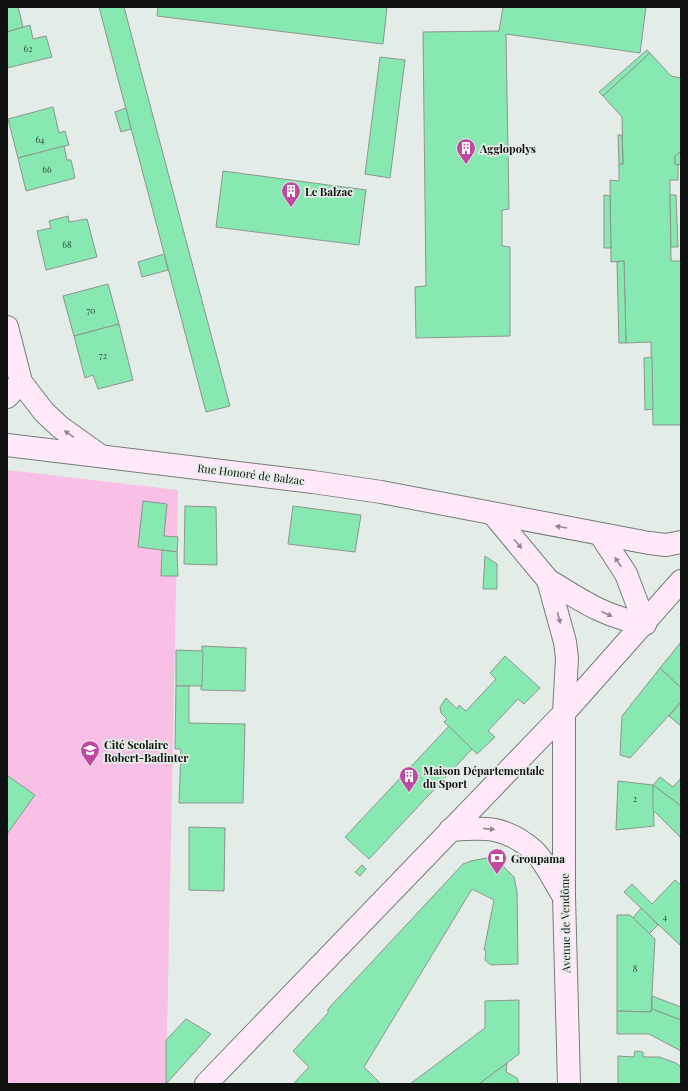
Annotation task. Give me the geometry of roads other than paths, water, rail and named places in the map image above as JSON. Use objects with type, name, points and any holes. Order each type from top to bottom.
[{"type":"main road","points":[[7,327],[14,389],[44,412],[60,427],[100,456]]},
{"type":"main road","name":"Rue Honoré de Balzac","points":[[7,445],[313,482],[382,492],[600,534],[666,545],[681,542]]},
{"type":"main road","points":[[493,514],[548,580],[581,601],[610,616],[645,624]]},
{"type":"main road","points":[[600,534],[626,574],[645,624]]},
{"type":"main road","points":[[548,580],[565,642],[567,658],[564,713]]},
{"type":"main road","points":[[206,1084],[564,713],[645,624],[681,581]]},
{"type":"main road","name":"Avenue de Vendôme","points":[[564,713],[564,896],[569,1084]]},
{"type":"main road","points":[[450,830],[478,828],[496,829],[512,837],[534,851],[564,896]]},
{"type":"place","name":"Agglopolys","points":[[466,165]]},
{"type":"place","name":"Le Balzac","points":[[291,208]]},
{"type":"place","name":"Cité Scolaire Robert-Badinter","points":[[90,767]]},
{"type":"place","name":"Maison Départementale du Sport","points":[[409,793]]},
{"type":"place","name":"Groupama","points":[[497,875]]}]
